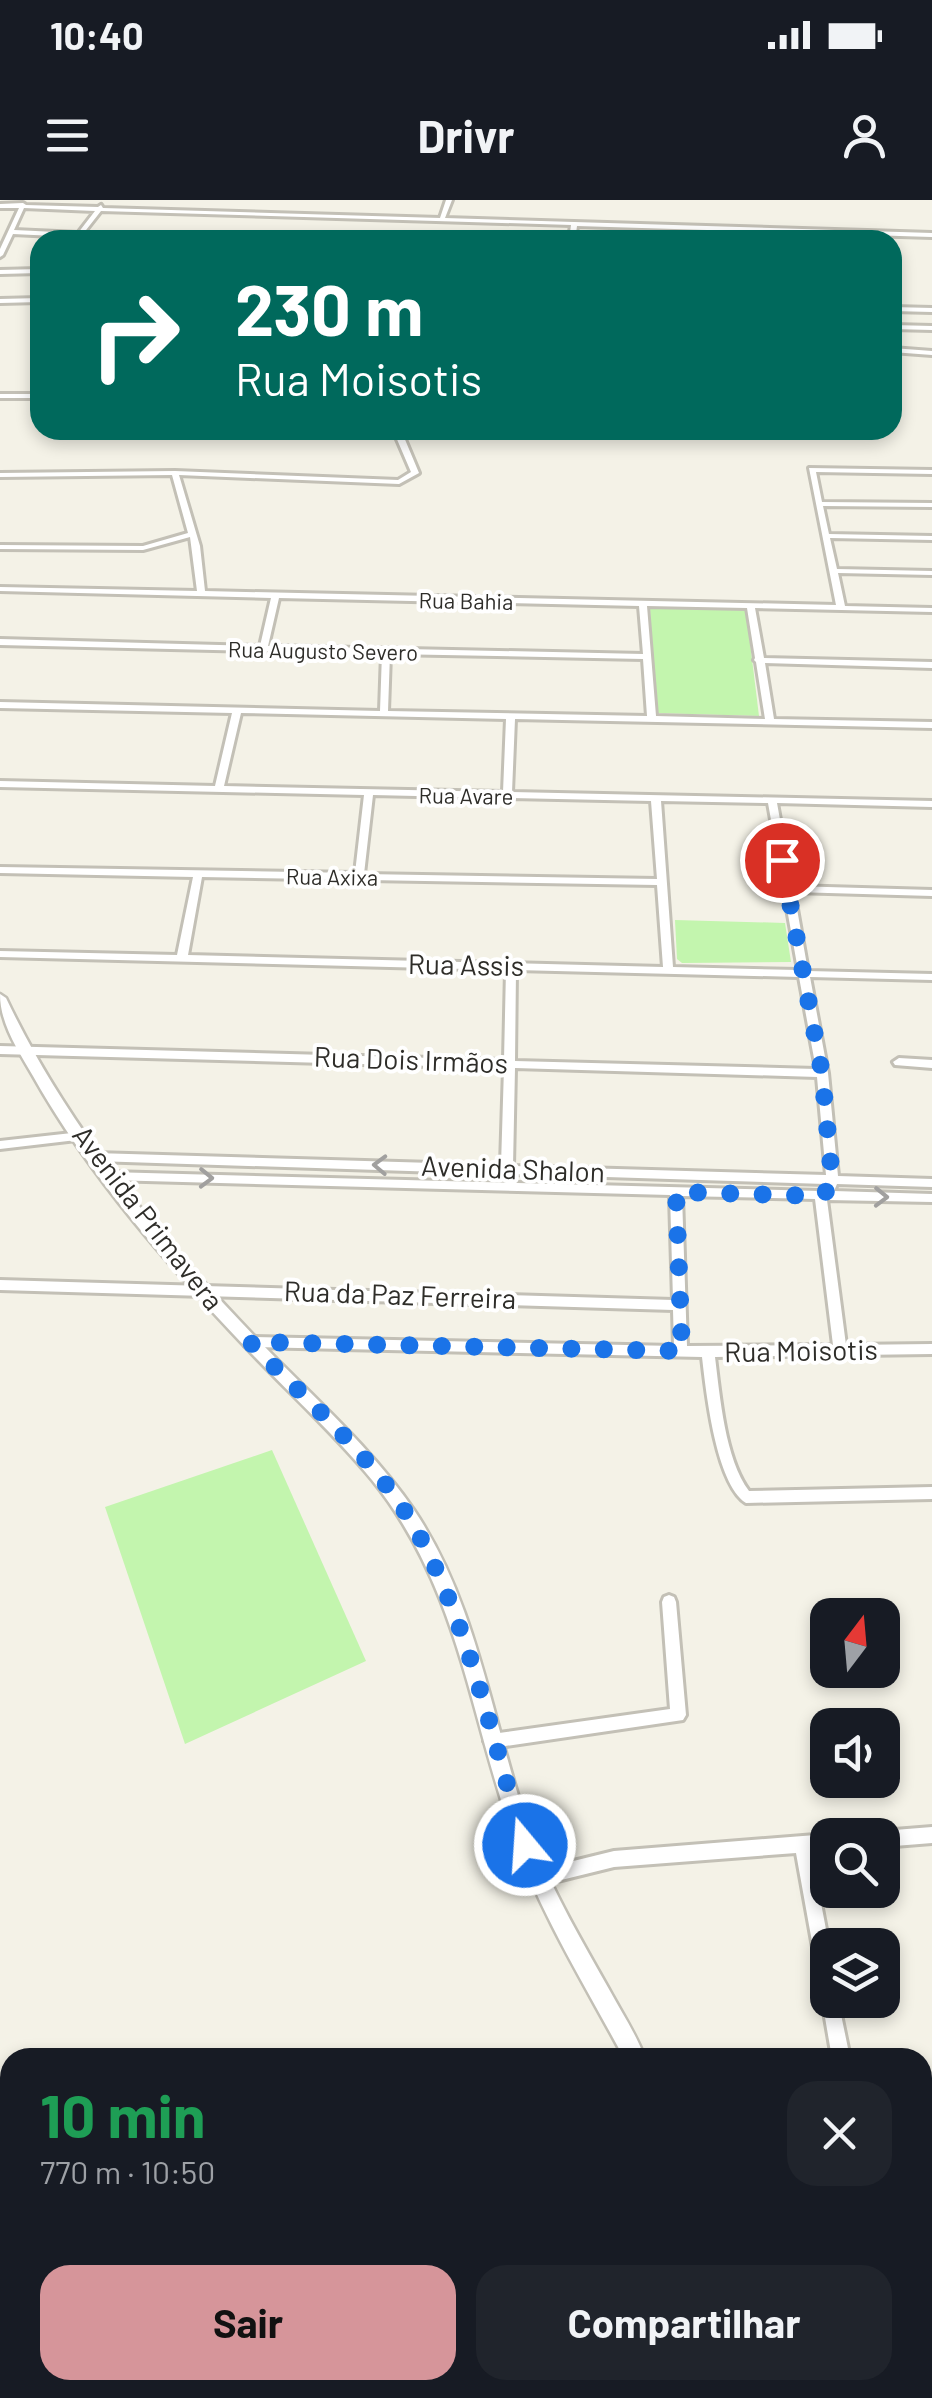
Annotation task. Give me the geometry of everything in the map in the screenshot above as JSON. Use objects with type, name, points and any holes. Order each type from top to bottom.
[{"type":"street","points":[[193,211],[199,200]]},
{"type":"street","points":[[442,219],[450,200]]},
{"type":"street","points":[[0,206],[124,204],[193,211],[747,230]]},
{"type":"street","points":[[0,255],[23,205]]},
{"type":"street","points":[[83,230],[101,207]]},
{"type":"street","points":[[573,230],[574,225]]},
{"type":"street","points":[[10,232],[30,233]]},
{"type":"street","points":[[902,234],[932,235]]},
{"type":"street","points":[[0,272],[30,271]]},
{"type":"street","points":[[0,300],[30,300]]},
{"type":"street","points":[[902,308],[932,310]]},
{"type":"street","points":[[902,327],[932,328]]},
{"type":"street","points":[[902,350],[932,352]]},
{"type":"street","points":[[0,396],[30,396]]},
{"type":"street","points":[[0,475],[175,474],[302,481],[408,480],[415,472],[402,440]]},
{"type":"street","points":[[840,608],[812,470],[932,472]]},
{"type":"street","points":[[175,474],[193,534],[201,595]]},
{"type":"street","points":[[819,504],[932,505]]},
{"type":"street","points":[[0,547],[142,548],[193,534]]},
{"type":"street","points":[[826,536],[932,538]]},
{"type":"street","points":[[833,571],[932,573]]},
{"type":"street","name":"Rua Bahia","points":[[0,589],[932,610]]},
{"type":"street","points":[[263,650],[275,596]]},
{"type":"street","points":[[644,604],[652,718]]},
{"type":"street","points":[[751,606],[770,721]]},
{"type":"street","name":"Rua Augusto Severo","points":[[0,642],[645,658]]},
{"type":"street","points":[[384,712],[386,652]]},
{"type":"street","points":[[758,660],[932,665]]},
{"type":"street","points":[[0,705],[932,724]]},
{"type":"street","points":[[219,788],[237,709]]},
{"type":"street","points":[[507,796],[510,716]]},
{"type":"street","name":"Rua Avare","points":[[0,784],[932,804]]},
{"type":"street","points":[[359,878],[370,793]]},
{"type":"street","points":[[656,800],[668,968]]},
{"type":"street","points":[[772,802],[822,1073],[832,1178],[830,1188],[821,1196],[840,1351]]},
{"type":"street","points":[[0,882],[3,870]]},
{"type":"street","name":"Rua Axixa","points":[[3,870],[663,882]]},
{"type":"street","points":[[182,958],[198,874]]},
{"type":"street","points":[[787,889],[932,894]]},
{"type":"street","name":"Rua Assis","points":[[0,954],[932,977]]},
{"type":"street","points":[[506,1185],[512,966]]},
{"type":"street","name":"Avenida Primavera","points":[[0,998],[21,1048],[109,1176],[199,1288],[364,1460],[411,1521],[437,1569],[525,1845],[630,2048]]},
{"type":"street","name":"Rua Dois Irmãos","points":[[0,1050],[822,1073]]},
{"type":"street","points":[[899,1062],[932,1064]]},
{"type":"street","points":[[0,1145],[81,1136]]},
{"type":"street","name":"Avenida Shalon","points":[[95,1157],[932,1184]]},
{"type":"street","points":[[558,1187],[559,1171]]},
{"type":"street","name":"Avenida Shalon","points":[[109,1176],[932,1198]]},
{"type":"street","points":[[676,1192],[682,1351]]},
{"type":"street","name":"Rua da Paz Ferreira","points":[[0,1284],[680,1305]]},
{"type":"street","name":"Rua Moisotis","points":[[250,1342],[708,1352],[932,1349]]},
{"type":"street","points":[[708,1352],[717,1415],[734,1481],[746,1496],[932,1493]]},
{"type":"street","points":[[492,1741],[678,1715],[668,1602]]},
{"type":"street","points":[[900,1837],[932,1835]]},
{"type":"street","points":[[541,1877],[614,1859],[810,1843]]},
{"type":"street","points":[[802,1844],[817,1928]]},
{"type":"street","points":[[833,2018],[839,2048]]},
{"type":"green space","points":[[650,608],[746,610],[759,716],[654,713]]},
{"type":"green space","points":[[675,920],[785,923],[791,962],[682,963],[677,959]]},
{"type":"green space","points":[[272,1450],[366,1661],[185,1744],[105,1507]]},
{"type":"route","points":[[525,1845],[461,1635],[437,1569],[411,1521],[364,1460],[250,1342],[682,1351],[676,1192],[821,1196],[830,1188],[822,1073],[782,860]]}]
